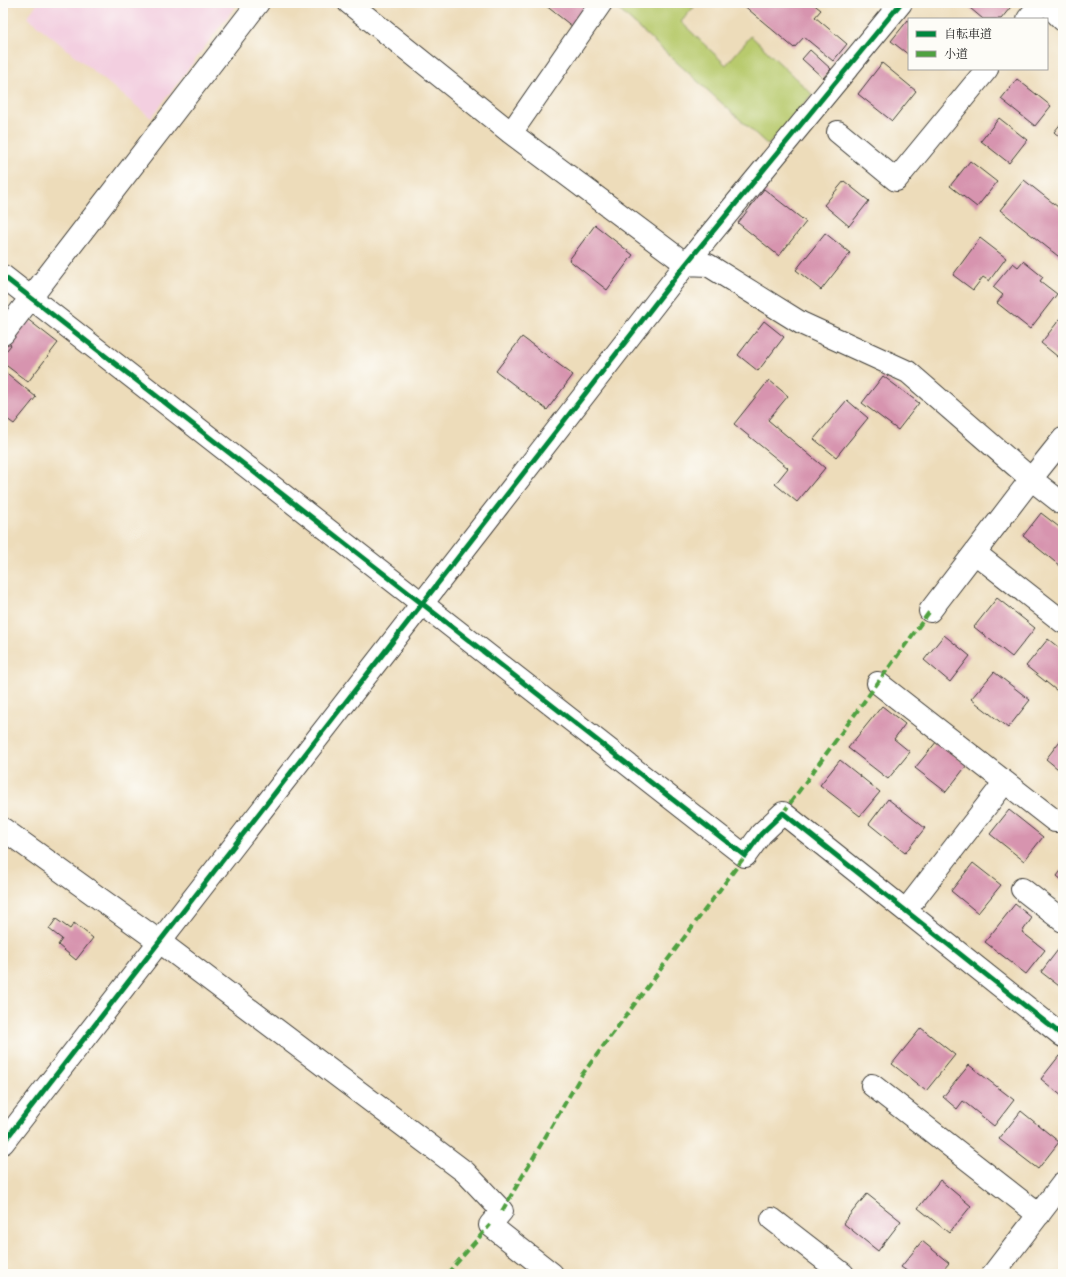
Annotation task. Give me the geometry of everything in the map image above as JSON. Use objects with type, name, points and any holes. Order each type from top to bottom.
[{"type":"street","points":[[3,334],[258,3]]},
{"type":"street","points":[[348,3],[511,133],[686,264],[708,265],[802,323],[908,372],[1031,479],[1063,504]]},
{"type":"street","points":[[511,133],[602,3]]},
{"type":"street","points":[[3,1143],[686,264],[901,3]]},
{"type":"street","points":[[1029,18],[1041,3]]},
{"type":"street","points":[[1046,3],[1063,20]]},
{"type":"street","points":[[838,132],[896,180],[986,70]]},
{"type":"street","points":[[3,276],[745,856],[761,834],[783,813],[1063,1036]]},
{"type":"street","points":[[930,611],[1063,439]]},
{"type":"street","points":[[975,553],[1063,622]]},
{"type":"street","points":[[878,683],[1055,821]]},
{"type":"street","points":[[906,910],[1005,782]]},
{"type":"street","points":[[3,829],[160,942],[465,1172],[502,1211],[490,1225],[552,1274]]},
{"type":"street","points":[[1022,889],[1063,921]]},
{"type":"street","points":[[872,1085],[1039,1215]]},
{"type":"street","points":[[993,1274],[1063,1183]]},
{"type":"street","points":[[772,1219],[843,1274]]},
{"type":"shaded area","points":[[38,3],[238,3],[151,118],[27,17]]},
{"type":"green space","points":[[621,3],[697,3],[681,22],[726,65],[751,36],[812,94],[768,145],[618,9]]},
{"type":"building","points":[[546,3],[587,3],[591,6],[573,27],[545,5]]},
{"type":"building","points":[[812,3],[821,10],[815,17],[847,44],[833,61],[804,37],[794,48],[742,4]]},
{"type":"building","points":[[964,3],[1014,3],[1002,18],[982,18]]},
{"type":"building","points":[[908,20],[908,54],[891,41]]},
{"type":"building","points":[[810,50],[831,69],[823,78],[802,59]]},
{"type":"building","points":[[882,63],[916,91],[892,121],[858,94]]},
{"type":"building","points":[[1017,79],[1051,106],[1035,126],[1001,99]]},
{"type":"building","points":[[999,118],[1027,140],[1009,163],[981,141]]},
{"type":"building","points":[[1063,121],[1063,140],[1054,132]]},
{"type":"building","points":[[970,161],[997,182],[977,207],[950,186]]},
{"type":"building","points":[[1024,180],[1063,211],[1063,260],[1000,210]]},
{"type":"building","points":[[844,181],[869,201],[849,226],[824,205]]},
{"type":"building","points":[[764,189],[806,222],[779,256],[738,223]]},
{"type":"building","points":[[595,225],[633,255],[607,290],[569,260]]},
{"type":"building","points":[[825,233],[850,253],[821,290],[796,270]]},
{"type":"building","points":[[980,238],[1006,258],[989,281],[983,277],[973,290],[953,275]]},
{"type":"building","points":[[1023,261],[1043,277],[1040,281],[1057,294],[1030,329],[997,303],[1003,295],[993,287],[1013,263],[1018,267]]},
{"type":"building","points":[[1063,315],[1063,361],[1041,343]]},
{"type":"building","points":[[26,318],[58,343],[28,382],[3,363],[3,355],[11,345],[7,342]]},
{"type":"building","points":[[764,321],[784,337],[758,371],[738,355]]},
{"type":"building","points":[[522,337],[573,375],[547,410],[496,371]]},
{"type":"building","points":[[3,370],[36,397],[14,424],[3,416]]},
{"type":"building","points":[[883,376],[919,403],[898,430],[862,403]]},
{"type":"building","points":[[769,380],[788,396],[768,420],[825,468],[797,502],[775,484],[788,468],[734,424]]},
{"type":"building","points":[[847,400],[868,418],[836,457],[814,439]]},
{"type":"building","points":[[1041,513],[1063,530],[1063,562],[1060,566],[1023,536]]},
{"type":"building","points":[[997,598],[1035,628],[1012,657],[974,627]]},
{"type":"building","points":[[944,635],[970,656],[950,682],[924,660]]},
{"type":"building","points":[[1048,639],[1063,651],[1063,692],[1061,694],[1026,666]]},
{"type":"building","points":[[994,672],[1030,700],[1008,728],[971,699]]},
{"type":"building","points":[[882,706],[905,724],[894,739],[910,752],[888,779],[848,748]]},
{"type":"building","points":[[1063,737],[1063,773],[1046,759]]},
{"type":"building","points":[[937,741],[967,765],[946,792],[915,768]]},
{"type":"building","points":[[840,760],[880,792],[860,816],[820,785]]},
{"type":"building","points":[[888,799],[925,828],[905,853],[869,824]]},
{"type":"building","points":[[1009,810],[1043,837],[1024,861],[990,834]]},
{"type":"building","points":[[973,863],[1001,885],[978,913],[951,891]]},
{"type":"building","points":[[1063,868],[1063,881],[1057,876]]},
{"type":"building","points":[[1015,904],[1032,918],[1022,932],[1045,950],[1026,974],[985,942]]},
{"type":"building","points":[[56,919],[70,929],[74,923],[93,938],[76,960],[58,945],[62,939],[49,929]]},
{"type":"building","points":[[1061,946],[1063,948],[1063,989],[1041,972]]},
{"type":"building","points":[[921,1028],[955,1055],[926,1091],[892,1064]]},
{"type":"building","points":[[1059,1056],[1063,1059],[1063,1097],[1041,1079]]},
{"type":"building","points":[[969,1065],[1014,1100],[994,1126],[963,1101],[957,1109],[943,1097]]},
{"type":"building","points":[[1021,1111],[1059,1142],[1038,1169],[999,1139]]},
{"type":"building","points":[[940,1180],[971,1206],[949,1233],[918,1208]]},
{"type":"building","points":[[867,1194],[901,1221],[878,1251],[843,1223]]},
{"type":"building","points":[[922,1241],[949,1263],[940,1274],[911,1274],[901,1267]]},
{"type":"marked path","points":[[783,813],[930,611]]},
{"type":"marked path","points":[[502,1211],[581,1076],[745,856]]},
{"type":"marked path","points":[[447,1274],[490,1225]]},
{"type":"cycle path","points":[[3,1143],[686,264],[901,3]]},
{"type":"cycle path","points":[[3,276],[745,856],[761,834],[783,813],[1063,1036]]}]
